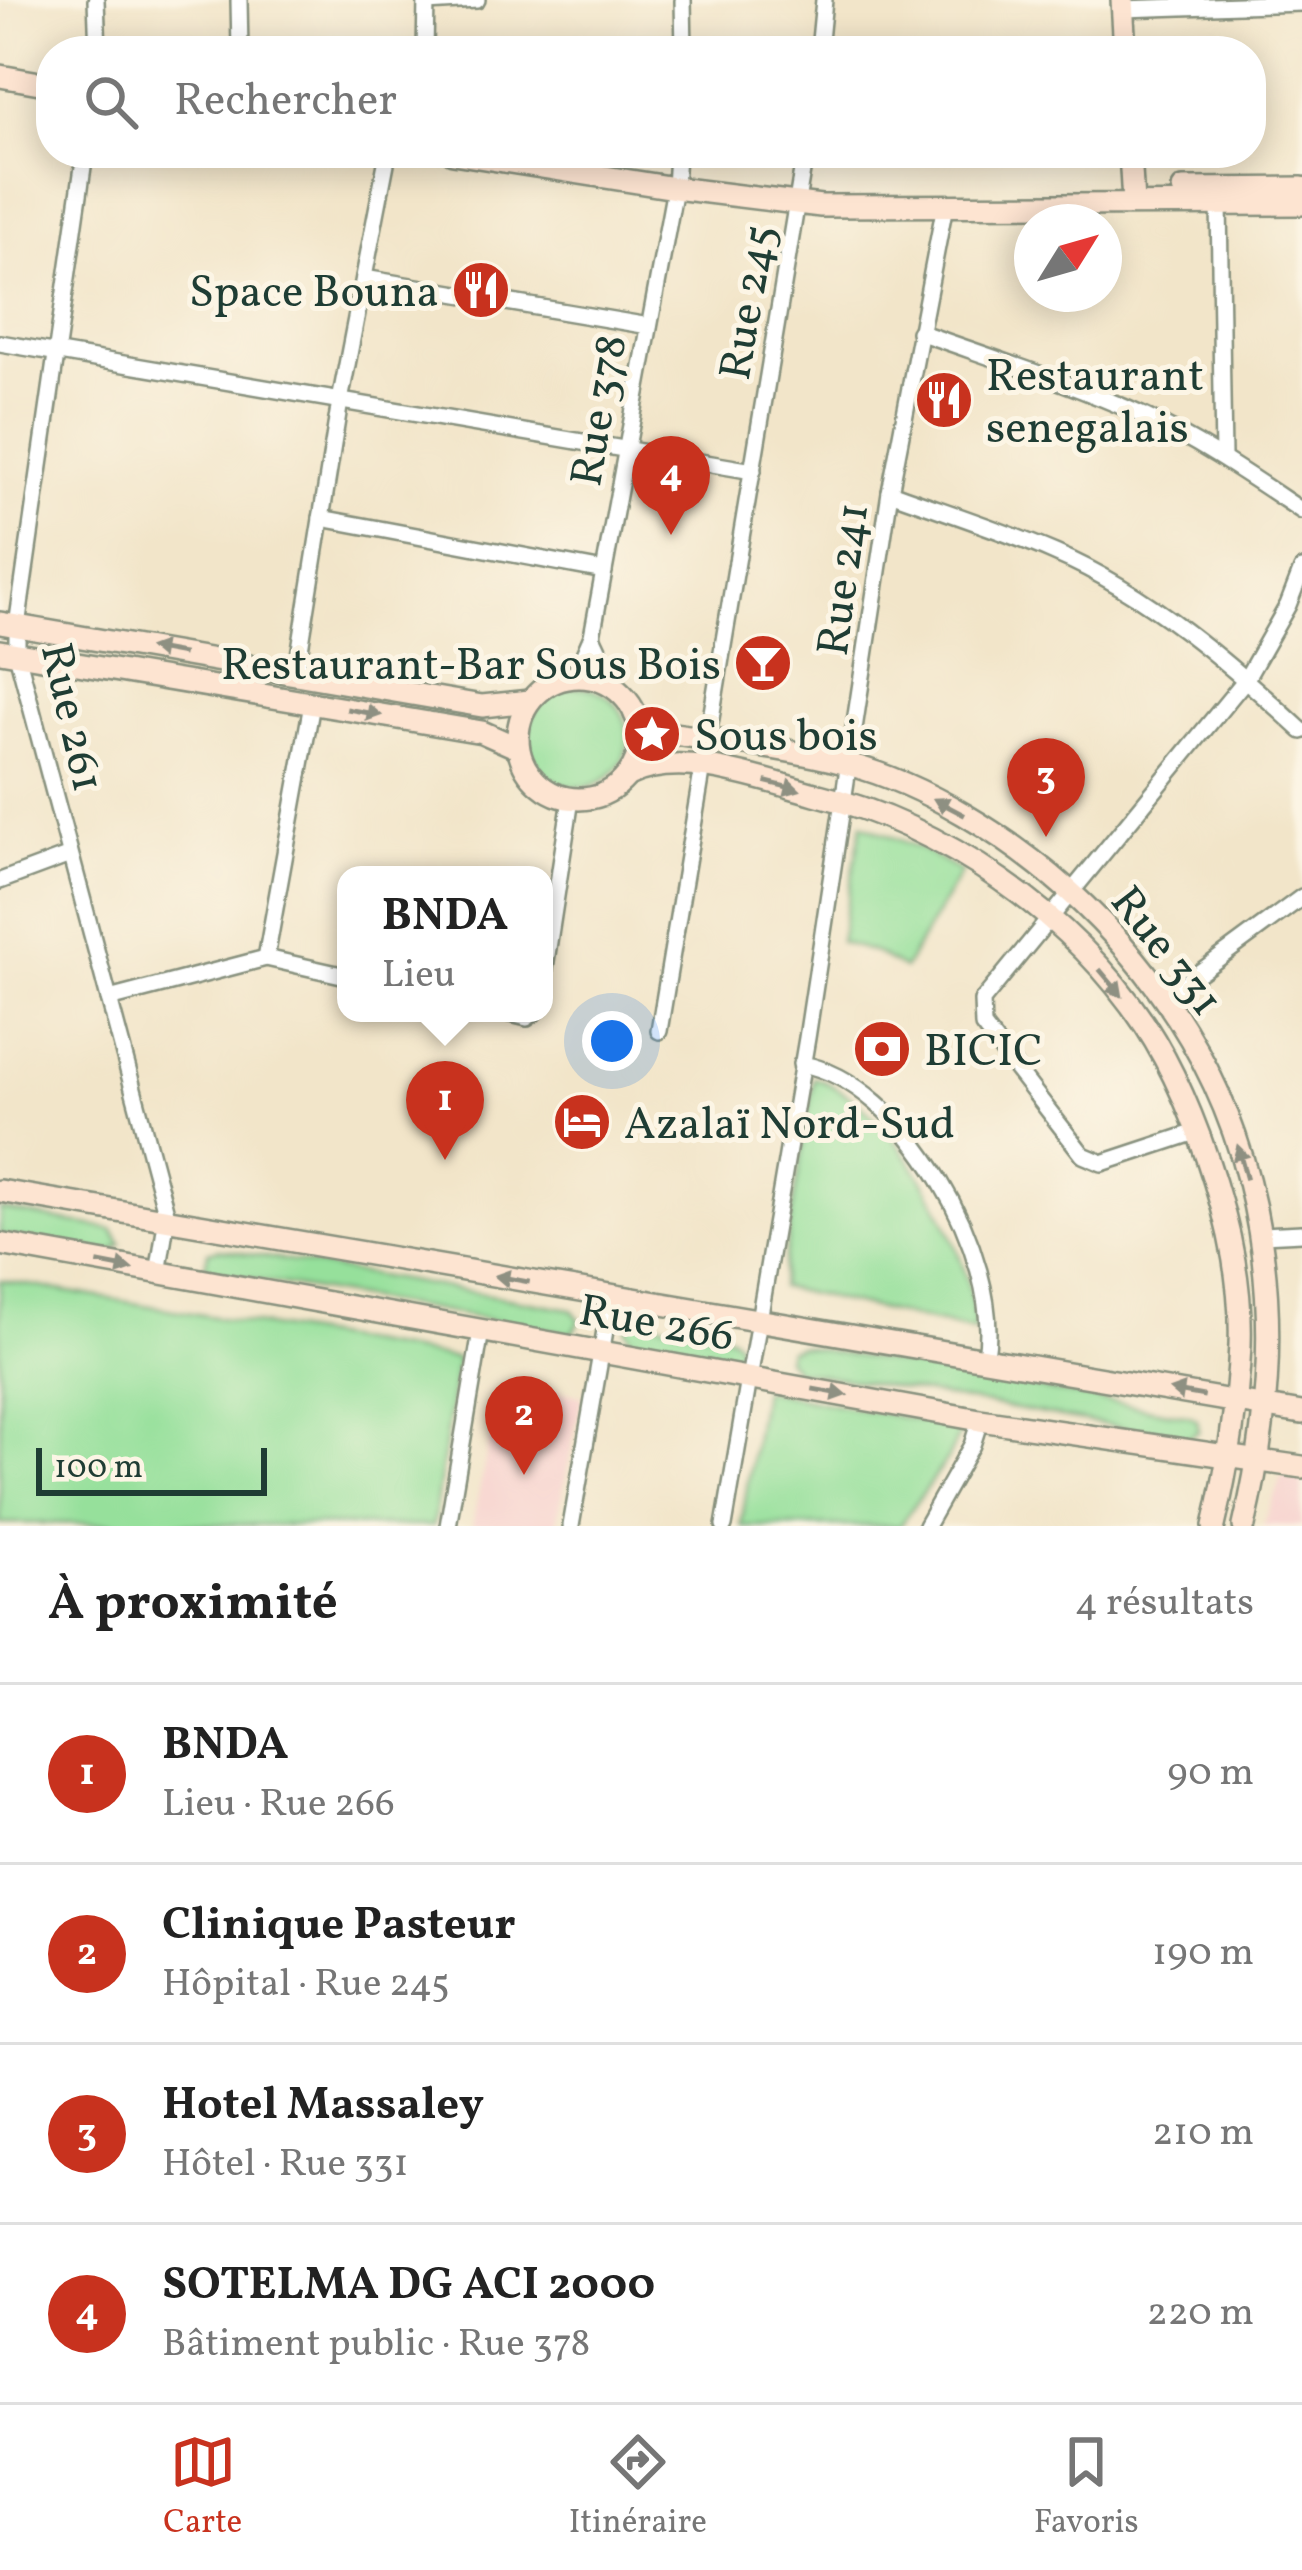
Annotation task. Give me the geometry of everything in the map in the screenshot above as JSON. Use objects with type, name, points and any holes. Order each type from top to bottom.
[{"type":"main road","points":[[1123,4],[1124,36]]},
{"type":"main road","points":[[0,63],[36,69]]},
{"type":"main road","points":[[0,76],[36,82]]},
{"type":"main road","points":[[629,168],[676,172],[800,196],[1132,196],[1302,204]]},
{"type":"main road","points":[[1131,168],[1132,196]]},
{"type":"main road","points":[[800,196],[821,206],[946,205],[1302,188]]},
{"type":"main road","points":[[8,624],[482,706],[530,700]]},
{"type":"main road","points":[[8,653],[482,732],[518,748]]},
{"type":"main road","points":[[574,677],[605,683],[618,692],[635,714],[639,746],[628,775],[603,795],[571,799],[552,794],[536,782],[518,748],[518,731],[530,700],[542,688],[574,677]]},
{"type":"main road","name":"Rue 331","points":[[635,714],[660,732],[850,764],[945,804],[1022,849],[1095,914],[1166,997],[1232,1123],[1262,1235],[1268,1285],[1267,1406],[1244,1526]]},
{"type":"main road","name":"Rue 331","points":[[628,775],[649,765],[703,768],[844,801],[982,866],[1048,918],[1107,976],[1145,1025],[1199,1131],[1234,1267],[1240,1342],[1229,1457],[1214,1526]]},
{"type":"main road","name":"Rue 266","points":[[0,1191],[1302,1412]]},
{"type":"main road","name":"Rue 266","points":[[0,1244],[980,1420],[1302,1467]]},
{"type":"street","points":[[96,0],[97,36]]},
{"type":"street","points":[[239,0],[240,36]]},
{"type":"street","points":[[425,36],[426,2],[478,0]]},
{"type":"street","points":[[682,0],[683,36]]},
{"type":"street","points":[[820,36],[824,0]]},
{"type":"street","points":[[1123,4],[1302,3]]},
{"type":"street","name":"Rue 261","points":[[83,168],[8,624],[8,653],[70,854],[167,1216]]},
{"type":"street","points":[[296,674],[340,400],[385,168]]},
{"type":"street","name":"Rue 245","points":[[659,1031],[803,168]]},
{"type":"street","name":"Rue 378","points":[[574,677],[592,635],[676,172]]},
{"type":"street","points":[[1219,203],[1223,458]]},
{"type":"street","name":"Rue 241","points":[[801,1064],[890,492],[946,205]]},
{"type":"street","points":[[364,278],[649,326]]},
{"type":"street","points":[[919,332],[1146,417],[1223,458],[1302,511]]},
{"type":"street","points":[[0,343],[753,471]]},
{"type":"street","points":[[890,492],[1059,554],[1166,616],[1302,731]]},
{"type":"street","points":[[321,518],[604,571]]},
{"type":"street","points":[[1199,1131],[1102,1163],[1092,1161],[983,1026],[982,1000],[1246,679],[1288,605],[1302,569]]},
{"type":"street","points":[[592,635],[618,692]]},
{"type":"street","points":[[266,958],[312,704]]},
{"type":"street","points":[[553,916],[571,799]]},
{"type":"street","points":[[0,881],[70,854]]},
{"type":"street","points":[[1166,997],[1302,897]]},
{"type":"street","points":[[109,999],[266,958],[337,974]]},
{"type":"street","points":[[724,1526],[801,1064],[818,1067],[867,1095],[911,1141],[944,1186],[980,1270],[986,1356]]},
{"type":"street","points":[[158,1274],[167,1216]]},
{"type":"street","points":[[1262,1235],[1302,1233]]},
{"type":"street","points":[[571,1526],[611,1296]]},
{"type":"street","points":[[448,1526],[481,1331]]},
{"type":"street","points":[[926,1526],[972,1444],[980,1420]]},
{"type":"shaded area","points":[[535,1387],[582,1396],[556,1526],[472,1526],[494,1416],[527,1423]]},
{"type":"shaded area","points":[[1282,1476],[1302,1479],[1302,1526],[1263,1526]]},
{"type":"green space","points":[[578,687],[606,695],[620,709],[628,737],[620,765],[606,779],[578,787],[550,779],[536,765],[528,737],[536,709],[550,695]]},
{"type":"green space","points":[[862,824],[961,872],[904,969],[876,953],[840,942]]},
{"type":"green space","points":[[814,1078],[844,1093],[874,1117],[925,1183],[961,1261],[975,1331],[780,1287]]},
{"type":"green space","points":[[0,1209],[113,1230],[121,1244],[109,1254],[0,1235]]},
{"type":"green space","points":[[219,1249],[571,1309],[580,1320],[568,1333],[215,1273],[205,1267],[208,1252]]},
{"type":"green space","points":[[0,1280],[457,1359],[433,1526],[0,1523]]},
{"type":"green space","points":[[638,1319],[730,1336],[737,1341],[739,1352],[726,1361],[634,1343],[626,1329]]},
{"type":"green space","points":[[800,1346],[1190,1416],[1197,1420],[1199,1431],[1186,1439],[795,1370],[786,1358],[788,1350]]},
{"type":"green space","points":[[762,1390],[962,1429],[948,1458],[899,1526],[741,1526]]},
{"type":"place","name":"Space Bouna","points":[[481,290]]},
{"type":"place","name":"Restaurant senegalais","points":[[944,400]]},
{"type":"place","name":"SOTELMA DG ACI 2000","points":[[671,535]]},
{"type":"place","name":"Restaurant-Bar Sous Bois","points":[[763,663]]},
{"type":"place","name":"Sous bois","points":[[652,734]]},
{"type":"place","name":"Hotel Massaley","points":[[1046,837]]},
{"type":"place","name":"BICIC","points":[[882,1049]]},
{"type":"place","name":"Azalaï Nord-Sud","points":[[582,1122]]},
{"type":"place","name":"BNDA","points":[[445,1160]]},
{"type":"place","name":"Clinique Pasteur","points":[[524,1475]]}]
